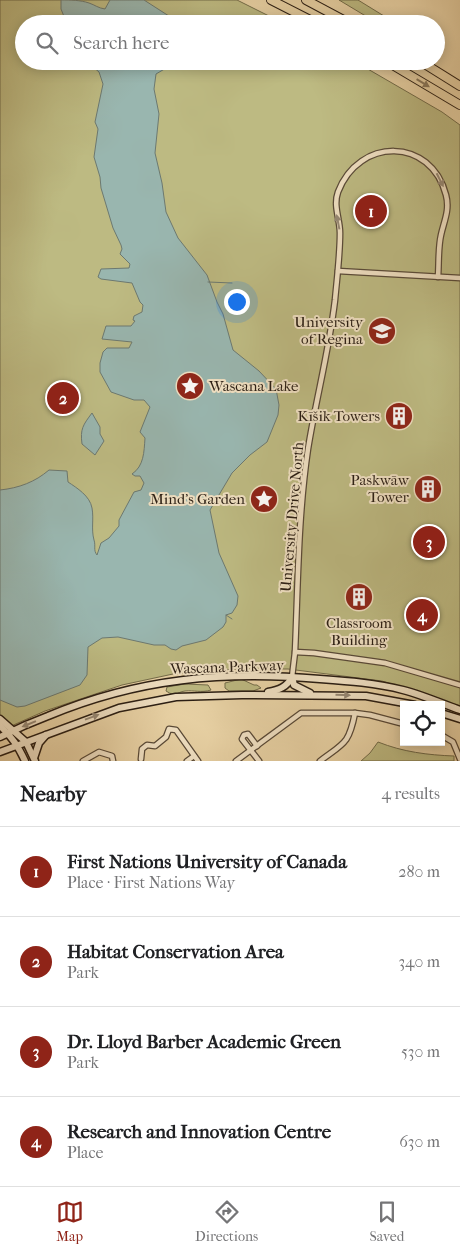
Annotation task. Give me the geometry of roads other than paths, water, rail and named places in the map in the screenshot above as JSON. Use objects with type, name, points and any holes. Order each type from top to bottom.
[{"type":"highway","points":[[270,0],[301,15]]},
{"type":"highway","points":[[306,0],[334,15]]},
{"type":"highway","points":[[401,70],[460,105]]},
{"type":"highway","points":[[434,70],[460,86]]},
{"type":"main road","name":"Wascana Parkway","points":[[0,737],[77,704],[160,682],[222,676],[270,675],[370,684],[403,690],[460,710]]},
{"type":"main road","points":[[242,695],[279,690],[292,677]]},
{"type":"main road","points":[[292,677],[294,685],[314,695]]},
{"type":"main road","name":"Wascana Parkway","points":[[0,752],[93,717],[138,704],[176,697],[242,695],[366,696],[400,702]]},
{"type":"main road","points":[[445,714],[460,719]]},
{"type":"main road","points":[[0,719],[11,731],[26,742],[34,760]]},
{"type":"main road","points":[[0,726],[11,731],[25,761]]},
{"type":"main road","points":[[34,760],[39,743],[47,734]]},
{"type":"street","points":[[438,277],[441,236],[448,208],[443,185],[432,168],[424,161],[410,154],[392,152],[366,157],[347,174],[337,194],[336,203],[340,233],[338,271],[438,277],[460,278]]},
{"type":"street","name":"University Drive North","points":[[292,677],[308,449],[330,342],[338,271]]},
{"type":"street","points":[[295,652],[385,663],[460,685]]},
{"type":"street","points":[[236,761],[300,713],[355,713],[400,723]]},
{"type":"street","points":[[320,761],[348,740],[355,713]]},
{"type":"street","points":[[141,759],[142,749],[146,746],[155,746],[166,737],[169,729],[176,730],[198,761]]},
{"type":"street","points":[[257,746],[248,734],[244,734],[242,739],[258,761]]},
{"type":"street","points":[[445,737],[454,742],[460,759]]},
{"type":"street","points":[[83,761],[99,752],[112,756],[113,761]]},
{"type":"street","points":[[187,761],[194,756]]},
{"type":"water","points":[[61,0],[82,1],[105,9],[110,0],[144,0],[167,15],[63,15]]},
{"type":"water","name":"Wascana Lake","points":[[97,70],[163,70],[156,74],[154,89],[159,114],[155,153],[166,212],[178,238],[207,275],[223,314],[233,350],[259,371],[276,389],[279,405],[278,415],[267,442],[250,455],[232,473],[210,510],[219,553],[238,596],[237,605],[232,613],[226,615],[226,622],[223,627],[206,640],[182,646],[176,650],[165,645],[154,645],[118,637],[102,638],[88,647],[87,675],[80,685],[25,706],[17,707],[0,700],[0,490],[26,484],[49,470],[67,471],[68,482],[83,493],[91,504],[93,536],[97,555],[101,543],[109,538],[119,526],[119,520],[134,492],[141,490],[144,483],[140,476],[132,474],[139,467],[143,458],[145,438],[140,432],[150,407],[144,400],[134,400],[111,392],[100,372],[103,352],[107,348],[129,348],[132,342],[102,339],[106,326],[131,326],[135,321],[133,320],[134,316],[142,312],[143,305],[132,283],[98,277],[101,269],[129,268],[130,264],[120,254],[121,245],[113,228],[94,157],[98,129],[95,122],[103,84]]},
{"type":"water","points":[[92,413],[100,427],[100,434],[104,441],[95,455],[82,444],[81,439],[83,427]]},
{"type":"waterway","points":[[208,282],[232,283]]},
{"type":"waterway","points":[[226,615],[232,619]]},
{"type":"place","name":"First Nations University of Canada","points":[[371,211]]},
{"type":"place","name":"University of Regina","points":[[382,331]]},
{"type":"place","name":"Wascana Lake","points":[[190,386]]},
{"type":"place","name":"Habitat Conservation Area","points":[[63,398]]},
{"type":"place","name":"Kīšik Towers","points":[[399,416]]},
{"type":"place","name":"Paskwāw Tower","points":[[428,489]]},
{"type":"place","name":"Mind's Garden","points":[[264,499]]},
{"type":"place","name":"Dr. Lloyd Barber Academic Green","points":[[429,542]]},
{"type":"place","name":"Classroom Building","points":[[359,597]]},
{"type":"place","name":"Research and Innovation Centre","points":[[422,615]]}]
